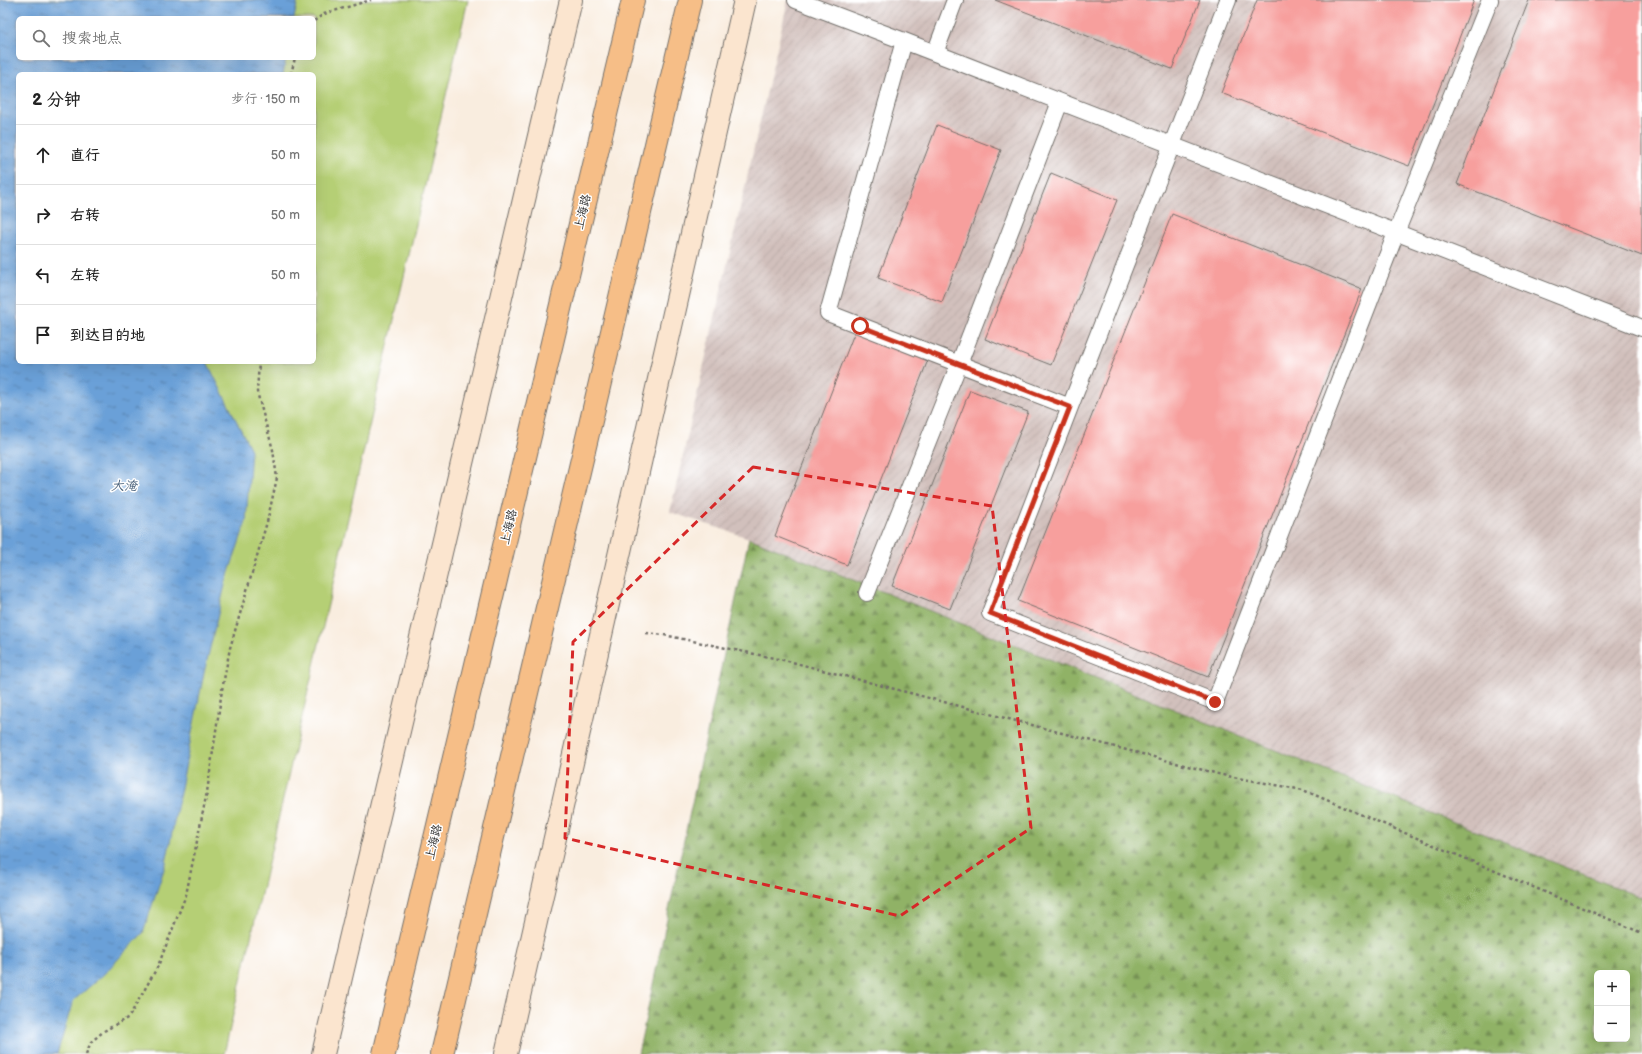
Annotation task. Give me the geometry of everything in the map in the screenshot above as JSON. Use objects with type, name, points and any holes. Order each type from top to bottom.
[{"type":"highway","name":"上海路","points":[[384,1054],[633,0]]},
{"type":"highway","points":[[442,1054],[690,0]]},
{"type":"main road","points":[[323,1054],[571,0]]},
{"type":"main road","points":[[506,1054],[745,0]]},
{"type":"lane","points":[[796,0],[1642,328]]},
{"type":"lane","points":[[935,53],[955,0]]},
{"type":"lane","points":[[1228,0],[990,613],[1215,702],[1396,233],[1490,0]]},
{"type":"lane","points":[[904,41],[828,313],[1070,407]]},
{"type":"lane","points":[[867,593],[959,364],[1060,102]]},
{"type":"path","points":[[316,20],[324,14],[371,0]]},
{"type":"path","points":[[292,72],[294,60]]},
{"type":"path","points":[[86,1054],[91,1042],[95,1038],[104,1031],[129,1017],[158,966],[186,895],[207,792],[222,690],[230,648],[267,522],[276,478],[273,450],[257,392],[259,364]]},
{"type":"path","points":[[646,633],[664,635],[788,661],[1222,775],[1303,790],[1642,933]]},
{"type":"highlighted area","points":[[753,467],[992,506],[1031,828],[900,916],[565,838],[573,642]]},
{"type":"shaded area","points":[[788,0],[1642,0],[1642,898],[749,538],[670,512]]},
{"type":"green space","points":[[0,0],[468,0],[224,1054],[0,1054]]},
{"type":"green space","points":[[749,538],[1642,898],[1642,1054],[638,1054]]},
{"type":"water","name":"大淹","points":[[0,0],[298,0],[294,16],[16,16],[16,60],[286,60],[283,72],[16,72],[16,364],[208,364],[251,450],[246,522],[226,581],[204,673],[166,863],[143,933],[104,974],[73,1001],[57,1054],[0,1054]]},
{"type":"building","points":[[995,0],[1200,0],[1172,69]]},
{"type":"building","points":[[1257,0],[1474,0],[1409,166],[1221,93]]},
{"type":"building","points":[[1529,0],[1642,0],[1642,256],[1457,184]]},
{"type":"building","points":[[937,125],[1001,150],[942,302],[878,278]]},
{"type":"building","points":[[1051,173],[1117,200],[1051,365],[985,339]]},
{"type":"building","points":[[1172,214],[1362,289],[1208,677],[1018,601]]},
{"type":"building","points":[[855,331],[928,360],[847,565],[775,536]]},
{"type":"building","points":[[970,390],[1028,412],[950,609],[892,586]]},
{"type":"route","points":[[860,326],[1070,407],[990,613],[1215,702]]}]
